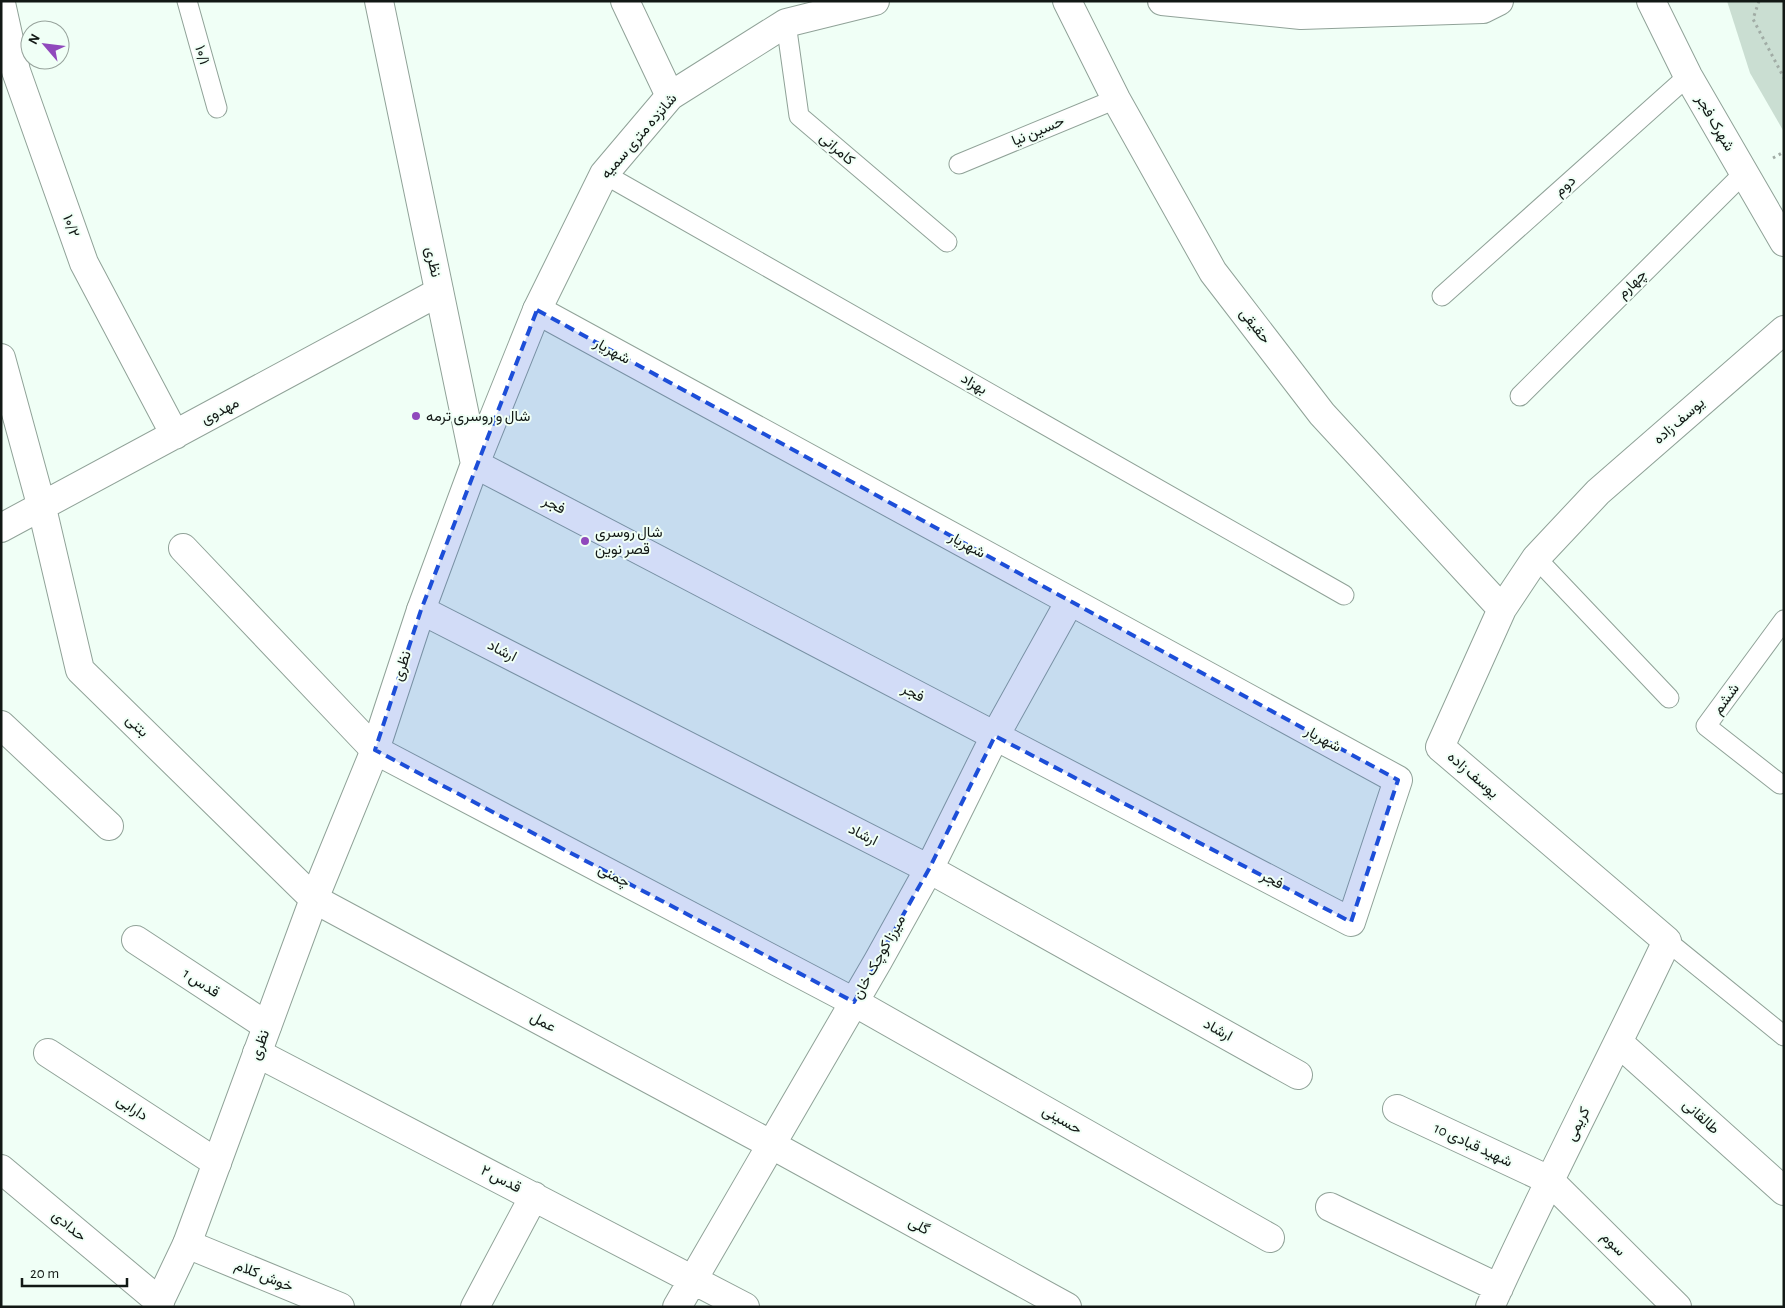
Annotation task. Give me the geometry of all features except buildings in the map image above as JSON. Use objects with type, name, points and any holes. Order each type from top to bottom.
[{"type":"street","points":[[625,1],[670,96]]},
{"type":"street","name":"شانزده متری سمیه","points":[[475,464],[537,310],[604,174],[670,96],[786,23],[875,1]]},
{"type":"street","name":"حقیقی","points":[[1068,1],[1116,99],[1213,272],[1322,414],[1502,609]]},
{"type":"street","points":[[1162,1],[1295,8],[1483,9],[1499,1]]},
{"type":"street","name":"شهرک فجر","points":[[1651,1],[1688,76],[1784,242]]},
{"type":"street","name":"نظری","points":[[159,1304],[187,1244],[314,899],[375,750],[421,610],[475,464],[380,2]]},
{"type":"street","name":"۱۰/۲","points":[[1,3],[16,71],[84,262],[175,435]]},
{"type":"street","name":"مهدوی","points":[[1,528],[42,508],[439,292]]},
{"type":"street","name":"شهریار","points":[[537,310],[1398,780],[1352,922]]},
{"type":"street","name":"یوسف زاده","points":[[1667,941],[1440,747],[1502,609],[1536,558],[1598,492],[1784,330]]},
{"type":"street","name":"بتنی","points":[[1,358],[42,508],[80,670],[314,899]]},
{"type":"street","name":"فجر","points":[[475,464],[1352,922]]},
{"type":"street","name":"چمنی","points":[[183,548],[375,750],[854,1002]]},
{"type":"street","name":"میرزا کوچک خان","points":[[677,1307],[772,1145],[929,869],[995,736],[1070,601]]},
{"type":"street","name":"ارشاد","points":[[421,610],[929,869],[1298,1075]]},
{"type":"street","points":[[1,724],[109,826]]},
{"type":"street","name":"عمل","points":[[314,899],[772,1145]]},
{"type":"street","name":"قدس 1","points":[[136,940],[267,1026]]},
{"type":"street","name":"کریمی","points":[[1494,1297],[1549,1180],[1619,1043],[1667,941]]},
{"type":"street","name":"حسینی","points":[[854,1002],[1270,1238]]},
{"type":"street","name":"طالقانی","points":[[1619,1043],[1784,1191]]},
{"type":"street","name":"دارابی","points":[[48,1053],[217,1163]]},
{"type":"street","name":"قدس ۲","points":[[256,1053],[694,1278],[744,1307]]},
{"type":"street","name":"شهید قبادی 10","points":[[1397,1109],[1549,1180]]},
{"type":"street","name":"گلی","points":[[772,1145],[1067,1307]]},
{"type":"street","name":"حدادی","points":[[1,1169],[159,1304]]},
{"type":"street","name":"سوم","points":[[1549,1180],[1677,1307]]},
{"type":"street","points":[[475,1307],[534,1196]]},
{"type":"street","points":[[1330,1207],[1494,1297]]},
{"type":"street","name":"خوش کلام","points":[[187,1244],[340,1307]]},
{"type":"lane","name":"۱۰/۱","points":[[187,1],[217,108]]},
{"type":"lane","name":"کامرانی","points":[[786,23],[799,116],[947,242]]},
{"type":"lane","name":"دوم","points":[[1442,296],[1688,76]]},
{"type":"lane","name":"حسین نیا","points":[[959,164],[1116,99]]},
{"type":"lane","name":"چهارم","points":[[1520,396],[1744,173]]},
{"type":"lane","name":"بهزاد","points":[[604,174],[1344,595]]},
{"type":"lane","points":[[1536,558],[1669,698]]},
{"type":"lane","name":"ششم","points":[[1780,784],[1706,726],[1784,620]]},
{"type":"lane","points":[[1667,941],[1784,1036]]},
{"type":"path","points":[[1759,1],[1753,19],[1784,78]]},
{"type":"highlighted area","points":[[537,310],[1398,780],[1351,922],[995,736],[929,869],[854,1002],[375,750],[421,610]]},
{"type":"green space","points":[[1727,1],[1784,1],[1784,132],[1750,73]]},
{"type":"place","name":"شال و روسری ترمه","points":[[416,416]]},
{"type":"place","name":"شال روسری قصر نوین","points":[[585,541]]}]
